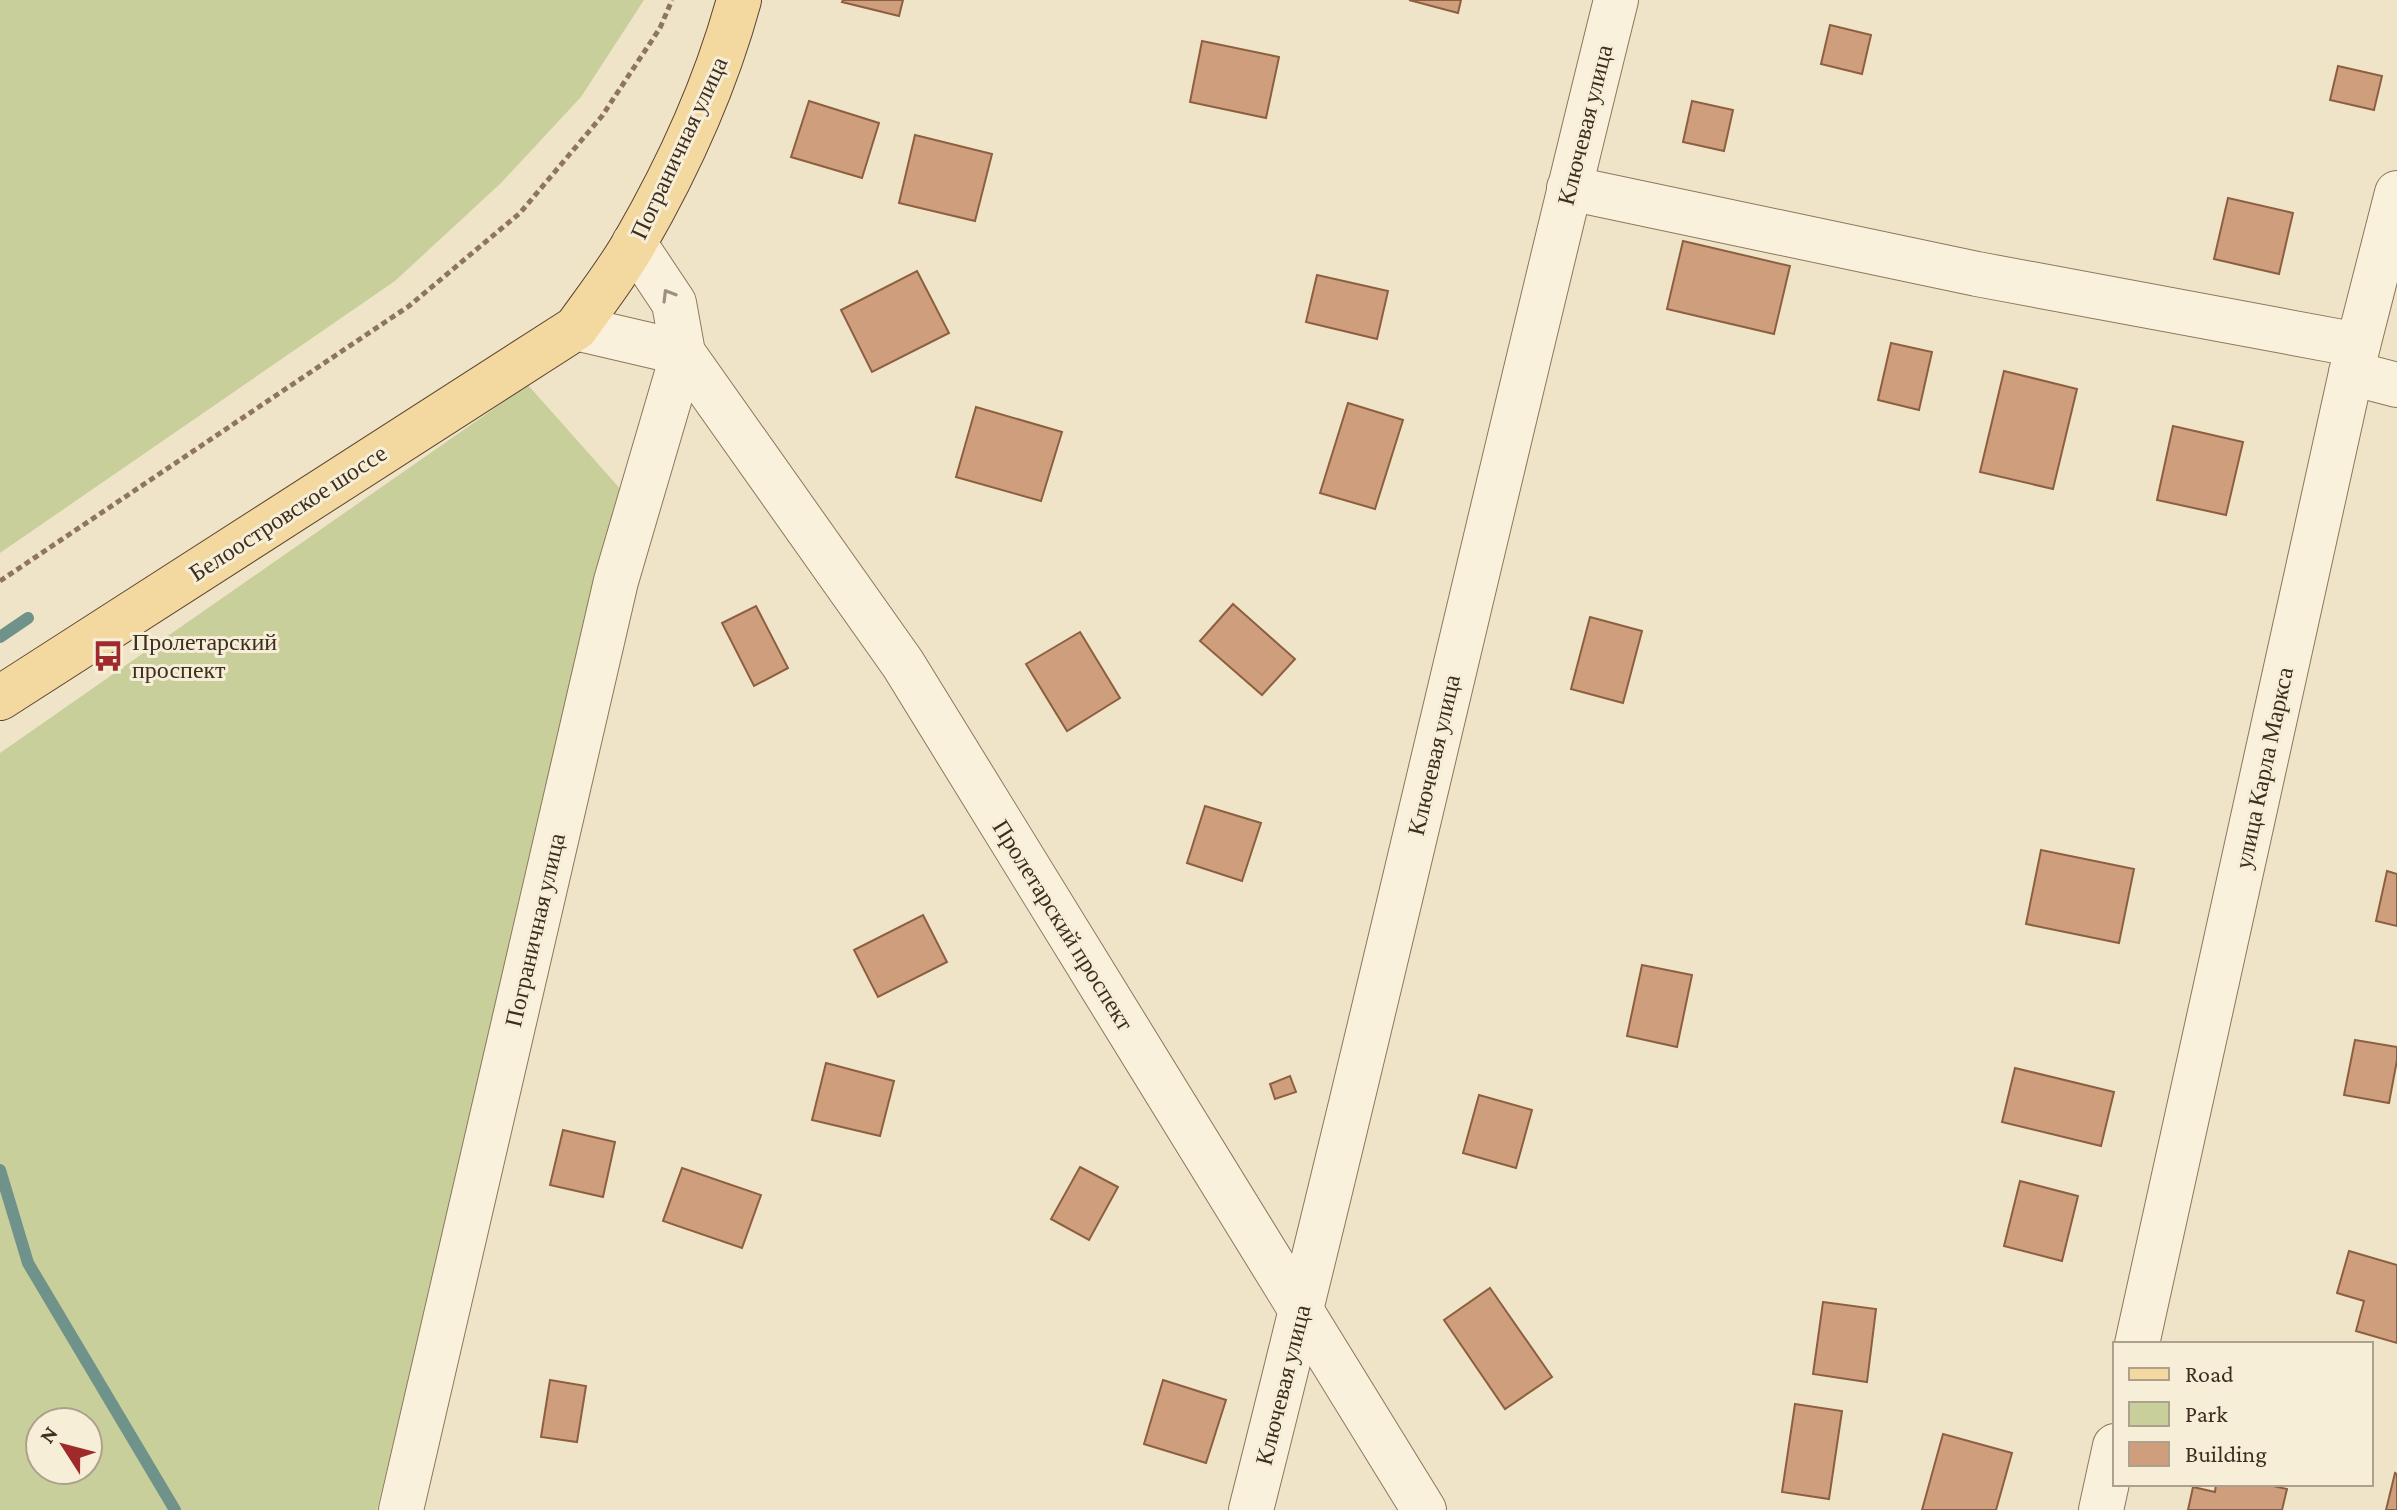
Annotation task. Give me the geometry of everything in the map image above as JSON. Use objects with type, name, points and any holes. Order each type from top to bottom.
[{"type":"main road","name":"Пограничная улица","points":[[576,328],[634,243],[686,143],[727,46],[739,0]]},
{"type":"main road","name":"Белоостровское шоссе","points":[[0,698],[576,328]]},
{"type":"street","name":"Ключевая улица","points":[[1251,1510],[1616,0]]},
{"type":"street","points":[[1569,188],[1977,274],[2354,359],[2397,385]]},
{"type":"street","name":"улица Карла Маркса","points":[[2137,1342],[2354,359],[2397,193]]},
{"type":"street","name":"Пролетарский проспект","points":[[634,243],[674,303],[683,353],[903,664],[1424,1510]]},
{"type":"street","points":[[576,328],[683,353]]},
{"type":"street","name":"Пограничная улица","points":[[401,1510],[616,581],[683,353]]},
{"type":"street","points":[[2101,1510],[2113,1455]]},
{"type":"path","points":[[0,581],[409,306],[520,213],[602,116],[660,28],[672,0]]},
{"type":"green space","points":[[0,0],[644,0],[581,97],[501,183],[395,281],[0,553]]},
{"type":"green space","points":[[528,385],[623,492],[377,1510],[0,1510],[0,753]]},
{"type":"building","points":[[843,0],[903,0],[899,16]]},
{"type":"building","points":[[1409,0],[1461,0],[1458,13]]},
{"type":"building","points":[[1830,25],[1871,35],[1862,74],[1821,64]]},
{"type":"building","points":[[1202,41],[1279,57],[1266,118],[1190,102]]},
{"type":"building","points":[[2338,66],[2382,76],[2374,110],[2330,100]]},
{"type":"building","points":[[809,101],[879,123],[862,178],[791,157]]},
{"type":"building","points":[[1692,101],[1733,110],[1724,151],[1683,142]]},
{"type":"building","points":[[915,135],[992,154],[975,221],[899,203]]},
{"type":"building","points":[[2228,198],[2293,213],[2279,274],[2214,259]]},
{"type":"building","points":[[1683,241],[1790,266],[1774,334],[1667,309]]},
{"type":"building","points":[[917,271],[949,333],[872,372],[841,310]]},
{"type":"building","points":[[1317,275],[1388,291],[1377,339],[1306,322]]},
{"type":"building","points":[[1891,343],[1932,352],[1919,410],[1878,400]]},
{"type":"building","points":[[2004,371],[2077,389],[2053,489],[1980,472]]},
{"type":"building","points":[[1348,403],[1403,420],[1375,509],[1320,493]]},
{"type":"building","points":[[976,407],[1062,432],[1041,501],[956,477]]},
{"type":"building","points":[[2173,426],[2243,442],[2226,515],[2157,500]]},
{"type":"building","points":[[1233,604],[1295,659],[1262,695],[1200,641]]},
{"type":"building","points":[[756,606],[788,668],[754,686],[722,623]]},
{"type":"building","points":[[1590,617],[1642,631],[1623,703],[1571,689]]},
{"type":"building","points":[[1080,632],[1120,698],[1067,731],[1026,664]]},
{"type":"building","points":[[1205,806],[1261,823],[1242,881],[1187,863]]},
{"type":"building","points":[[2041,850],[2134,869],[2119,943],[2026,924]]},
{"type":"building","points":[[2387,871],[2397,874],[2397,926],[2376,921]]},
{"type":"building","points":[[923,915],[947,962],[878,997],[854,950]]},
{"type":"building","points":[[1642,965],[1692,975],[1677,1047],[1627,1036]]},
{"type":"building","points":[[2355,1040],[2397,1047],[2389,1103],[2344,1095]]},
{"type":"building","points":[[826,1063],[894,1081],[880,1136],[812,1120]]},
{"type":"building","points":[[2015,1068],[2114,1092],[2101,1146],[2002,1122]]},
{"type":"building","points":[[1290,1076],[1296,1092],[1275,1099],[1270,1084]]},
{"type":"building","points":[[1479,1095],[1532,1110],[1516,1168],[1463,1153]]},
{"type":"building","points":[[563,1130],[615,1142],[603,1197],[550,1185]]},
{"type":"building","points":[[1080,1167],[1118,1187],[1089,1240],[1051,1219]]},
{"type":"building","points":[[682,1168],[761,1195],[742,1248],[663,1221]]},
{"type":"building","points":[[2020,1181],[2078,1196],[2062,1261],[2004,1246]]},
{"type":"building","points":[[2349,1251],[2397,1265],[2397,1343],[2356,1331],[2364,1301],[2337,1293]]},
{"type":"building","points":[[1490,1288],[1552,1377],[1505,1409],[1444,1320]]},
{"type":"building","points":[[1823,1302],[1876,1309],[1867,1382],[1813,1374]]},
{"type":"building","points":[[550,1380],[586,1386],[577,1442],[541,1437]]},
{"type":"building","points":[[1163,1380],[1226,1400],[1206,1463],[1144,1444]]},
{"type":"building","points":[[1795,1404],[1842,1411],[1829,1499],[1782,1492]]},
{"type":"building","points":[[1943,1434],[2012,1453],[1996,1510],[1922,1510]]},
{"type":"building","points":[[2395,1473],[2397,1510],[2386,1510]]},
{"type":"building","points":[[2216,1486],[2273,1486],[2287,1489],[2282,1510],[2188,1510],[2193,1487],[2215,1492]]},
{"type":"waterway","points":[[0,637],[28,618]]},
{"type":"waterway","points":[[0,1170],[28,1263],[175,1510]]},
{"type":"place","name":"Пролетарский проспект","points":[[108,656]]}]
